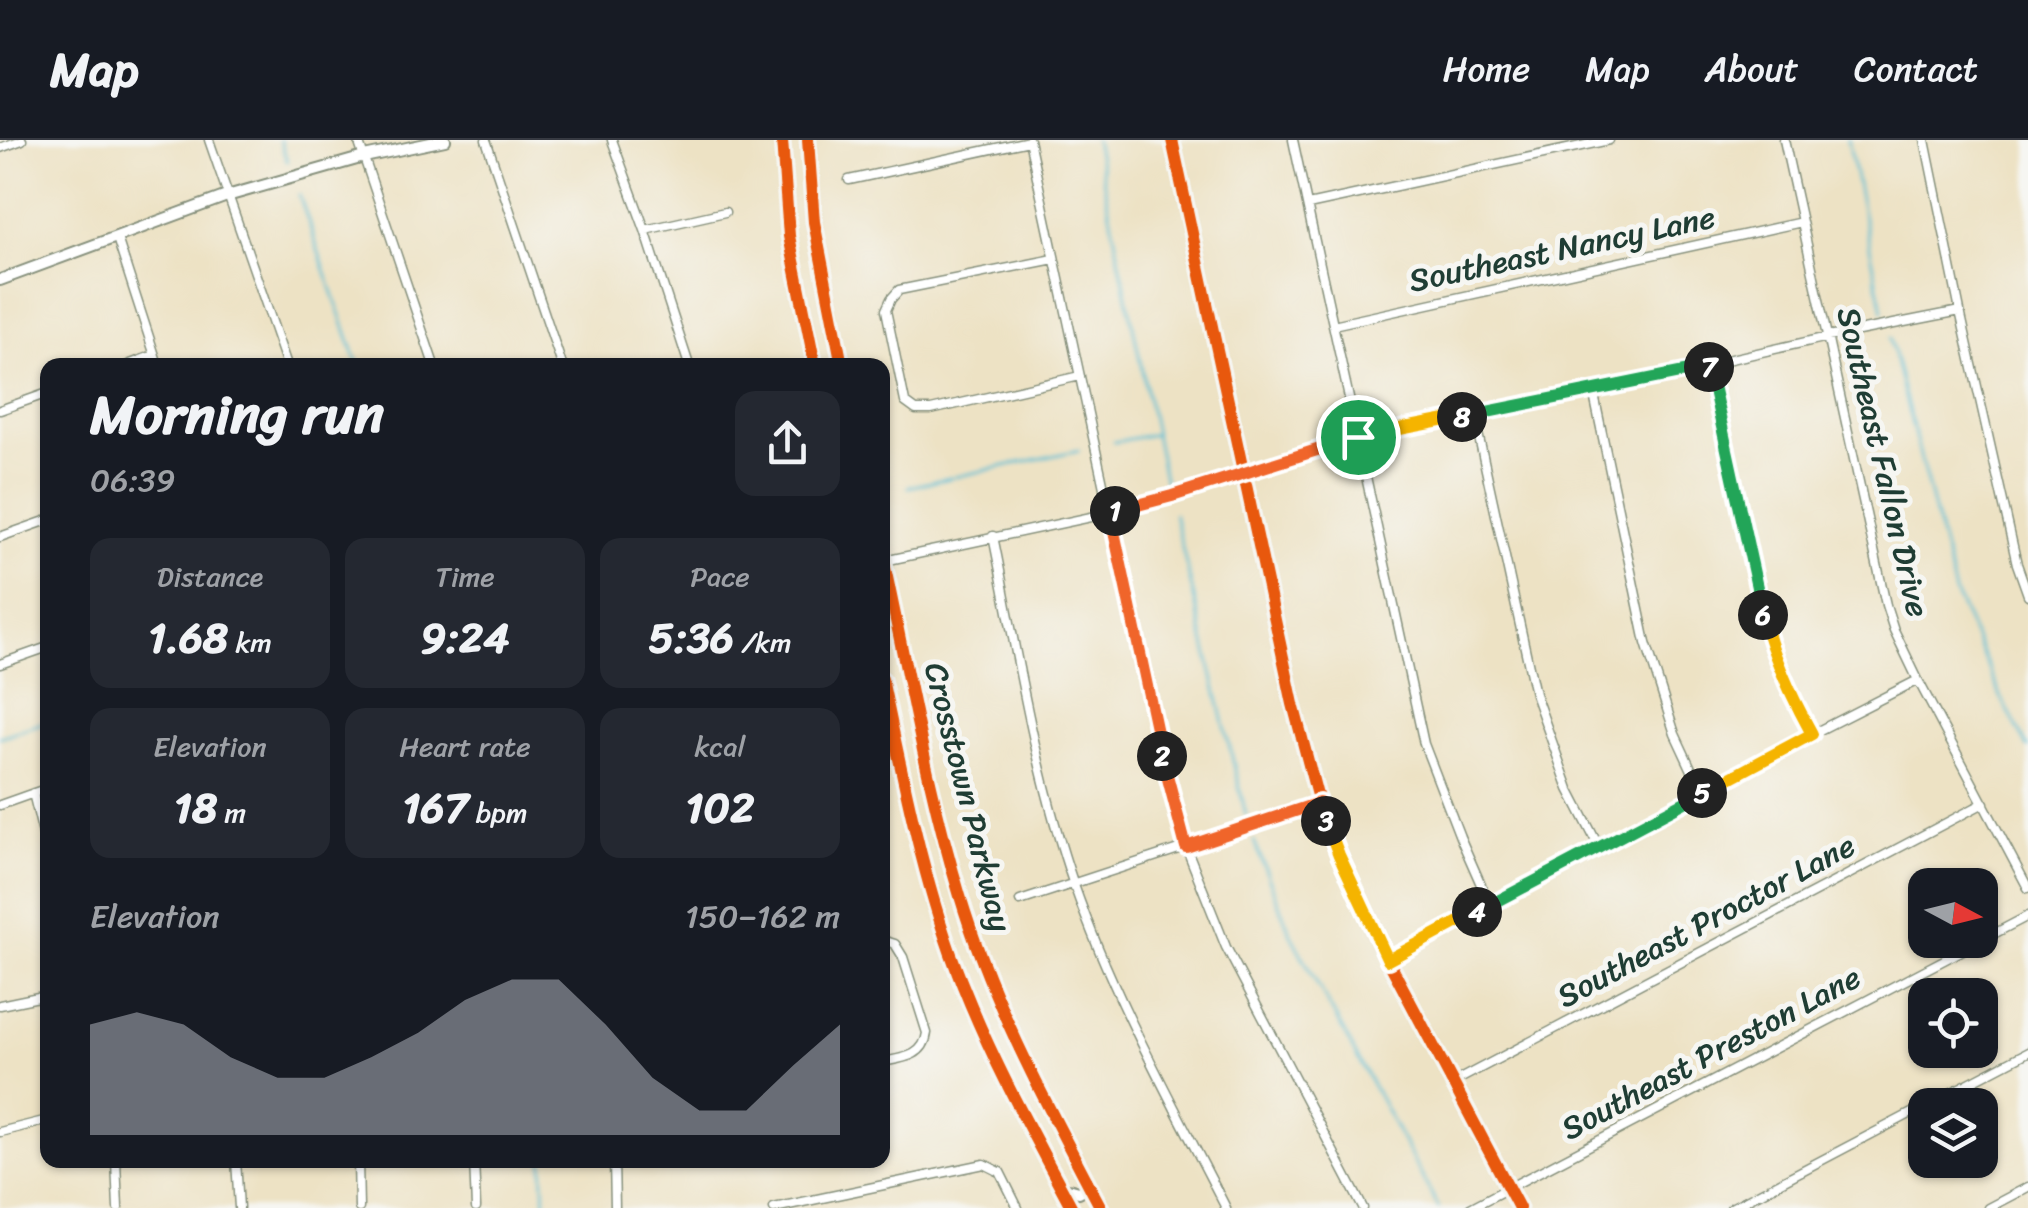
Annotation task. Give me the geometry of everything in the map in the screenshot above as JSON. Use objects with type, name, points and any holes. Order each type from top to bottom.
[{"type":"main road","points":[[0,280],[228,196],[364,157],[444,140]]},
{"type":"main road","points":[[782,140],[789,236],[814,358]]},
{"type":"main road","points":[[808,140],[816,235],[841,358]]},
{"type":"main road","name":"Crosstown Parkway","points":[[890,590],[960,896],[1018,1046],[1101,1208]]},
{"type":"main road","name":"Crosstown Parkway","points":[[890,715],[926,874],[961,979],[993,1056],[1072,1208]]},
{"type":"main road","points":[[901,764],[916,759],[928,766]]},
{"type":"main road","points":[[1060,1186],[1078,1192],[1088,1183]]},
{"type":"street","points":[[0,148],[22,140]]},
{"type":"street","points":[[209,140],[285,358]]},
{"type":"street","points":[[358,140],[432,358]]},
{"type":"street","points":[[486,140],[560,358]]},
{"type":"street","points":[[612,140],[687,358]]},
{"type":"street","points":[[1172,140],[1319,803],[1388,960],[1519,1208]]},
{"type":"street","points":[[1293,140],[1424,744],[1490,905]]},
{"type":"street","points":[[1308,205],[1609,140]]},
{"type":"street","name":"Southeast Fallon Drive","points":[[1784,140],[1894,630],[2028,888]]},
{"type":"street","points":[[1925,140],[2017,564],[2028,595]]},
{"type":"street","points":[[849,180],[1029,141],[1151,706],[1186,847],[1226,947],[1363,1208]]},
{"type":"street","points":[[645,230],[725,212]]},
{"type":"street","name":"Southeast Nancy Lane","points":[[1334,325],[1802,222]]},
{"type":"street","points":[[118,238],[155,358]]},
{"type":"street","points":[[1054,258],[898,290],[886,310],[905,402],[916,410],[931,410],[1080,376]]},
{"type":"street","points":[[890,556],[1110,513],[1358,437],[1960,311]]},
{"type":"street","points":[[1709,366],[1768,634],[1790,695],[1812,734]]},
{"type":"street","points":[[1592,390],[1646,643],[1675,734],[1702,792]]},
{"type":"street","points":[[0,410],[40,397]]},
{"type":"street","points":[[1474,415],[1535,694],[1569,789],[1599,847]]},
{"type":"street","points":[[0,537],[40,523]]},
{"type":"street","points":[[993,536],[1049,805],[1074,883],[1102,961],[1226,1208]]},
{"type":"street","points":[[0,664],[40,651]]},
{"type":"street","points":[[1388,960],[1918,680]]},
{"type":"street","points":[[0,804],[40,791]]},
{"type":"street","points":[[34,793],[40,819]]},
{"type":"street","points":[[1020,901],[1319,803]]},
{"type":"street","name":"Southeast Proctor Lane","points":[[1452,1082],[1984,804]]},
{"type":"street","name":"Southeast Preston Lane","points":[[1470,1208],[2028,916]]},
{"type":"street","points":[[890,942],[900,950],[926,1026],[922,1048],[911,1056],[890,1060]]},
{"type":"street","points":[[0,1005],[40,998]]},
{"type":"street","points":[[1960,1088],[2028,1052]]},
{"type":"street","points":[[1732,1208],[1908,1115]]},
{"type":"street","points":[[0,1132],[40,1122]]},
{"type":"street","points":[[774,1208],[984,1164],[1000,1172],[1018,1208]]},
{"type":"street","points":[[116,1168],[118,1208]]},
{"type":"street","points":[[236,1168],[239,1208]]},
{"type":"street","points":[[358,1168],[360,1208]]},
{"type":"street","points":[[474,1168],[476,1208]]},
{"type":"street","points":[[614,1168],[615,1208]]},
{"type":"street","points":[[1988,1208],[2028,1187]]},
{"type":"waterway","points":[[280,140],[287,161]]},
{"type":"waterway","points":[[1095,140],[1165,483]]},
{"type":"waterway","points":[[1848,140],[1883,311]]},
{"type":"waterway","points":[[299,195],[356,358]]},
{"type":"waterway","points":[[1890,338],[1955,593],[2028,748]]},
{"type":"waterway","points":[[1114,442],[1155,434]]},
{"type":"waterway","points":[[908,487],[1079,450]]},
{"type":"waterway","points":[[1174,514],[1246,815]]},
{"type":"waterway","points":[[0,737],[40,724]]},
{"type":"waterway","points":[[1254,841],[1292,937],[1439,1208]]},
{"type":"waterway","points":[[543,1168],[545,1208]]},
{"type":"cycle path","points":[[782,140],[789,236],[814,358]]},
{"type":"cycle path","points":[[808,140],[814,222],[841,358]]},
{"type":"cycle path","points":[[1172,140],[1293,704],[1319,803],[1388,960],[1519,1208]]},
{"type":"cycle path","points":[[890,592],[937,811],[973,937],[1023,1055],[1101,1208]]},
{"type":"cycle path","points":[[890,715],[916,832],[948,944],[999,1068],[1072,1208]]},
{"type":"route","points":[[1709,366],[1768,634],[1790,695],[1812,734],[1388,960],[1319,803],[1186,847],[1168,782],[1110,513],[1358,437],[1709,366]]}]
